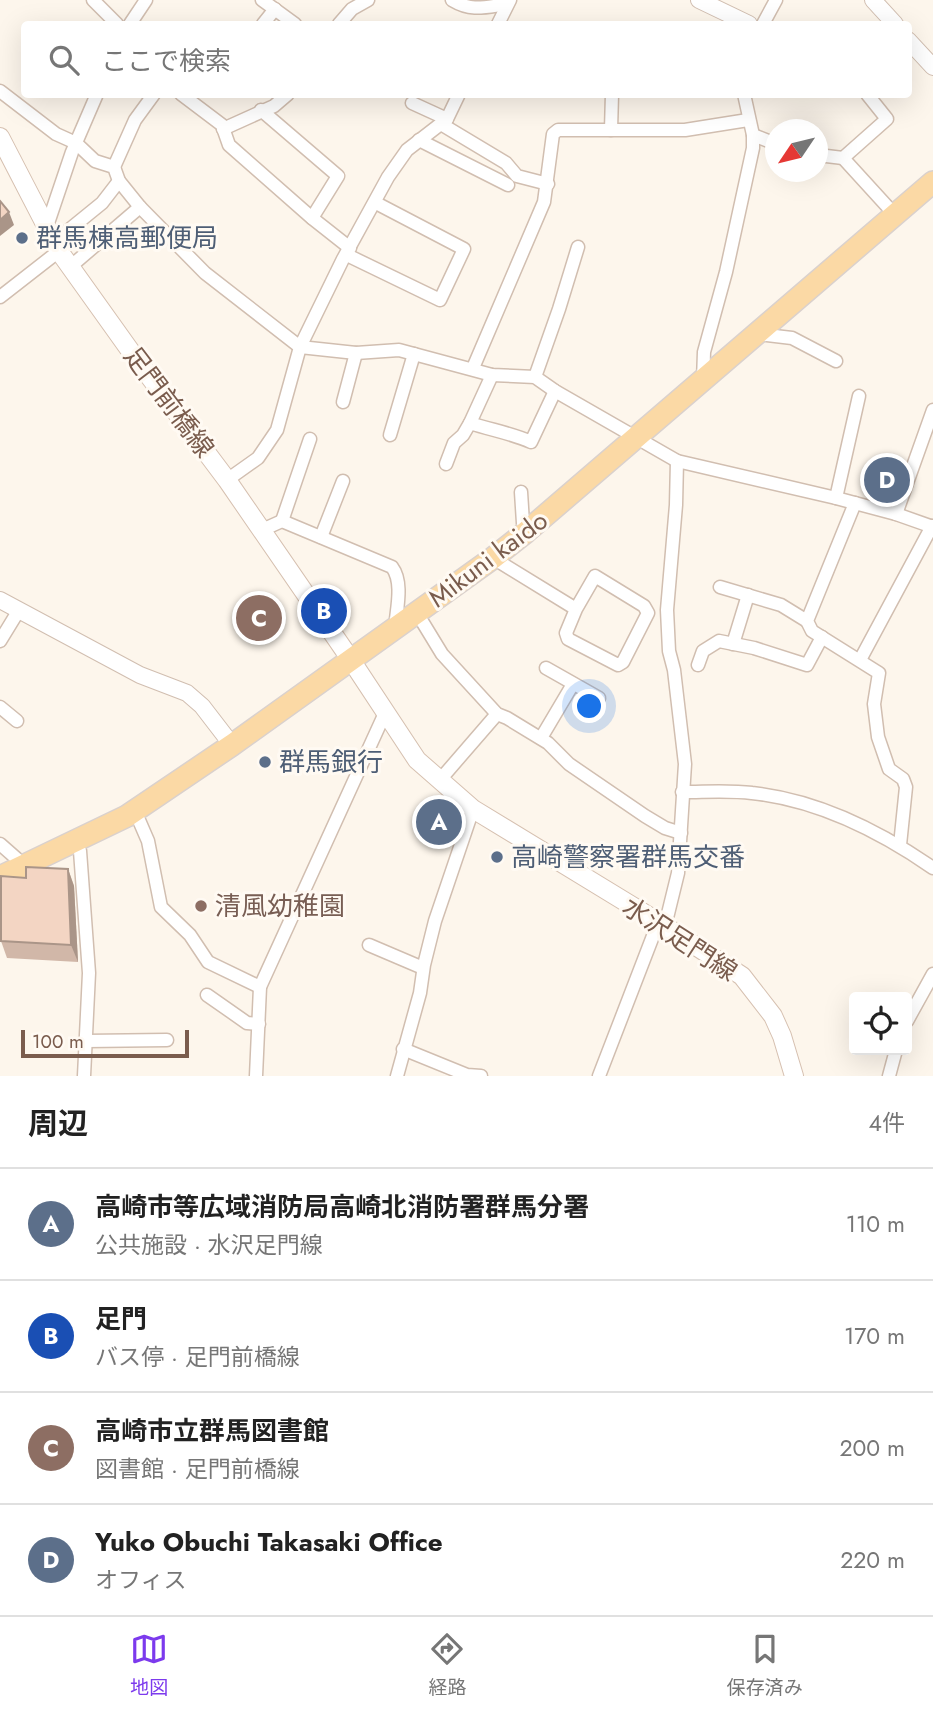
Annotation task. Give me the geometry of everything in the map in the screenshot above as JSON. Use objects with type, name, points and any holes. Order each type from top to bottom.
[{"type":"main road","name":"足門前橋線","points":[[1,142],[53,241],[227,480],[351,660]]},
{"type":"main road","name":"Mikuni kaido","points":[[0,877],[135,811],[493,558],[933,182]]},
{"type":"main road","name":"水沢足門線","points":[[351,660],[417,760],[472,808],[742,976],[773,1016],[794,1076]]},
{"type":"street","points":[[93,0],[114,21]]},
{"type":"street","points":[[132,21],[146,0]]},
{"type":"street","points":[[262,0],[291,21]]},
{"type":"street","points":[[342,21],[352,9],[368,0]]},
{"type":"street","points":[[452,0],[466,8],[475,9],[509,2]]},
{"type":"street","points":[[699,0],[744,21]]},
{"type":"street","points":[[765,21],[776,0]]},
{"type":"street","points":[[873,0],[892,21]]},
{"type":"street","points":[[500,21],[509,2]]},
{"type":"street","points":[[265,21],[275,9]]},
{"type":"street","points":[[912,44],[933,67]]},
{"type":"street","points":[[0,91],[56,134],[76,143],[95,161],[114,167]]},
{"type":"street","points":[[53,241],[76,143],[95,98]]},
{"type":"street","points":[[151,98],[135,120],[114,167],[119,181],[140,207],[205,273],[300,347],[356,353],[400,349],[492,374],[535,377],[677,461],[836,498],[932,527],[860,660]]},
{"type":"street","points":[[186,98],[222,125],[229,145],[348,251],[440,300],[464,249],[376,203]]},
{"type":"street","points":[[223,129],[280,98]]},
{"type":"street","points":[[227,480],[258,458],[277,430],[300,347],[348,251],[400,159],[407,150],[444,121],[457,98]]},
{"type":"street","points":[[611,130],[612,98]]},
{"type":"street","points":[[703,380],[704,352],[726,272],[753,148],[753,135],[745,98]]},
{"type":"street","points":[[844,158],[887,119],[870,98]]},
{"type":"street","points":[[412,103],[506,163],[517,176],[548,184]]},
{"type":"street","points":[[261,110],[338,176],[312,218]]},
{"type":"street","points":[[473,368],[544,202],[552,134],[558,130],[685,130],[748,120]]},
{"type":"street","points":[[753,135],[765,140]]},
{"type":"street","points":[[419,140],[508,185]]},
{"type":"street","points":[[828,156],[844,158],[895,215]]},
{"type":"street","points":[[0,297],[53,241],[102,202],[119,181]]},
{"type":"street","points":[[71,267],[140,207]]},
{"type":"street","points":[[535,377],[578,247]]},
{"type":"street","points":[[757,334],[792,338],[836,361]]},
{"type":"street","points":[[343,402],[356,353]]},
{"type":"street","points":[[390,435],[414,354]]},
{"type":"street","points":[[446,464],[454,443],[470,422],[492,374]]},
{"type":"street","points":[[470,422],[499,433],[509,432],[531,442],[555,391]]},
{"type":"street","points":[[836,498],[859,396]]},
{"type":"street","points":[[896,514],[933,410]]},
{"type":"street","points":[[282,521],[310,439]]},
{"type":"street","points":[[598,1076],[662,924],[678,873],[685,765],[669,651],[667,610],[677,461]]},
{"type":"street","points":[[321,537],[343,481]]},
{"type":"street","points":[[521,492],[526,532]]},
{"type":"street","points":[[855,503],[807,621],[809,629],[879,673],[874,704],[878,737],[889,769],[903,779],[906,787],[900,845]]},
{"type":"street","points":[[262,530],[282,521],[392,567],[398,585],[395,629]]},
{"type":"street","points":[[493,558],[576,609]]},
{"type":"street","points":[[595,576],[645,606],[648,613],[624,662],[618,665],[568,639],[566,633],[576,609],[595,576]]},
{"type":"street","points":[[720,587],[781,605],[807,621]]},
{"type":"street","points":[[733,644],[748,595]]},
{"type":"street","points":[[0,600],[140,675],[187,693],[202,706],[232,745]]},
{"type":"street","points":[[0,641],[19,610]]},
{"type":"street","points":[[418,612],[442,654],[496,714],[541,738],[569,764],[655,822],[681,833]]},
{"type":"street","points":[[698,665],[703,651],[719,641],[807,666],[822,637]]},
{"type":"street","points":[[546,668],[599,698]]},
{"type":"street","points":[[541,738],[573,684]]},
{"type":"street","points":[[0,707],[17,721]]},
{"type":"street","points":[[256,1076],[260,987],[385,713]]},
{"type":"street","points":[[439,781],[496,714]]},
{"type":"street","points":[[682,792],[751,793],[814,805],[900,845],[933,867]]},
{"type":"street","points":[[397,1076],[420,993],[423,968],[435,921],[472,808]]},
{"type":"street","points":[[135,811],[148,841],[161,907],[190,935],[208,962],[260,987]]},
{"type":"street","points":[[76,841],[80,851],[89,973],[84,1076]]},
{"type":"street","points":[[0,844],[25,866]]},
{"type":"street","points":[[369,944],[423,968]]},
{"type":"street","points":[[912,1012],[933,974]]},
{"type":"street","points":[[207,995],[247,1023],[258,1024]]},
{"type":"street","points":[[86,1041],[167,1040]]},
{"type":"street","points":[[403,1049],[467,1075],[481,1076]]},
{"type":"street","points":[[889,1076],[895,1055]]},
{"type":"building","points":[[0,201],[9,212],[0,220]]},
{"type":"building","points":[[26,867],[68,869],[71,945],[1,941],[1,876],[26,878]]},
{"type":"place","name":"群馬棟高郵便局","points":[[22,238]]},
{"type":"place","name":"Yuko Obuchi Takasaki Office","points":[[887,480]]},
{"type":"place","name":"足門","points":[[324,611]]},
{"type":"place","name":"高崎市立群馬図書館","points":[[259,618]]},
{"type":"place","name":"群馬銀行","points":[[265,762]]},
{"type":"place","name":"高崎市等広域消防局高崎北消防署群馬分署","points":[[439,822]]},
{"type":"place","name":"高崎警察署群馬交番","points":[[497,857]]},
{"type":"place","name":"清風幼稚園","points":[[201,906]]}]
